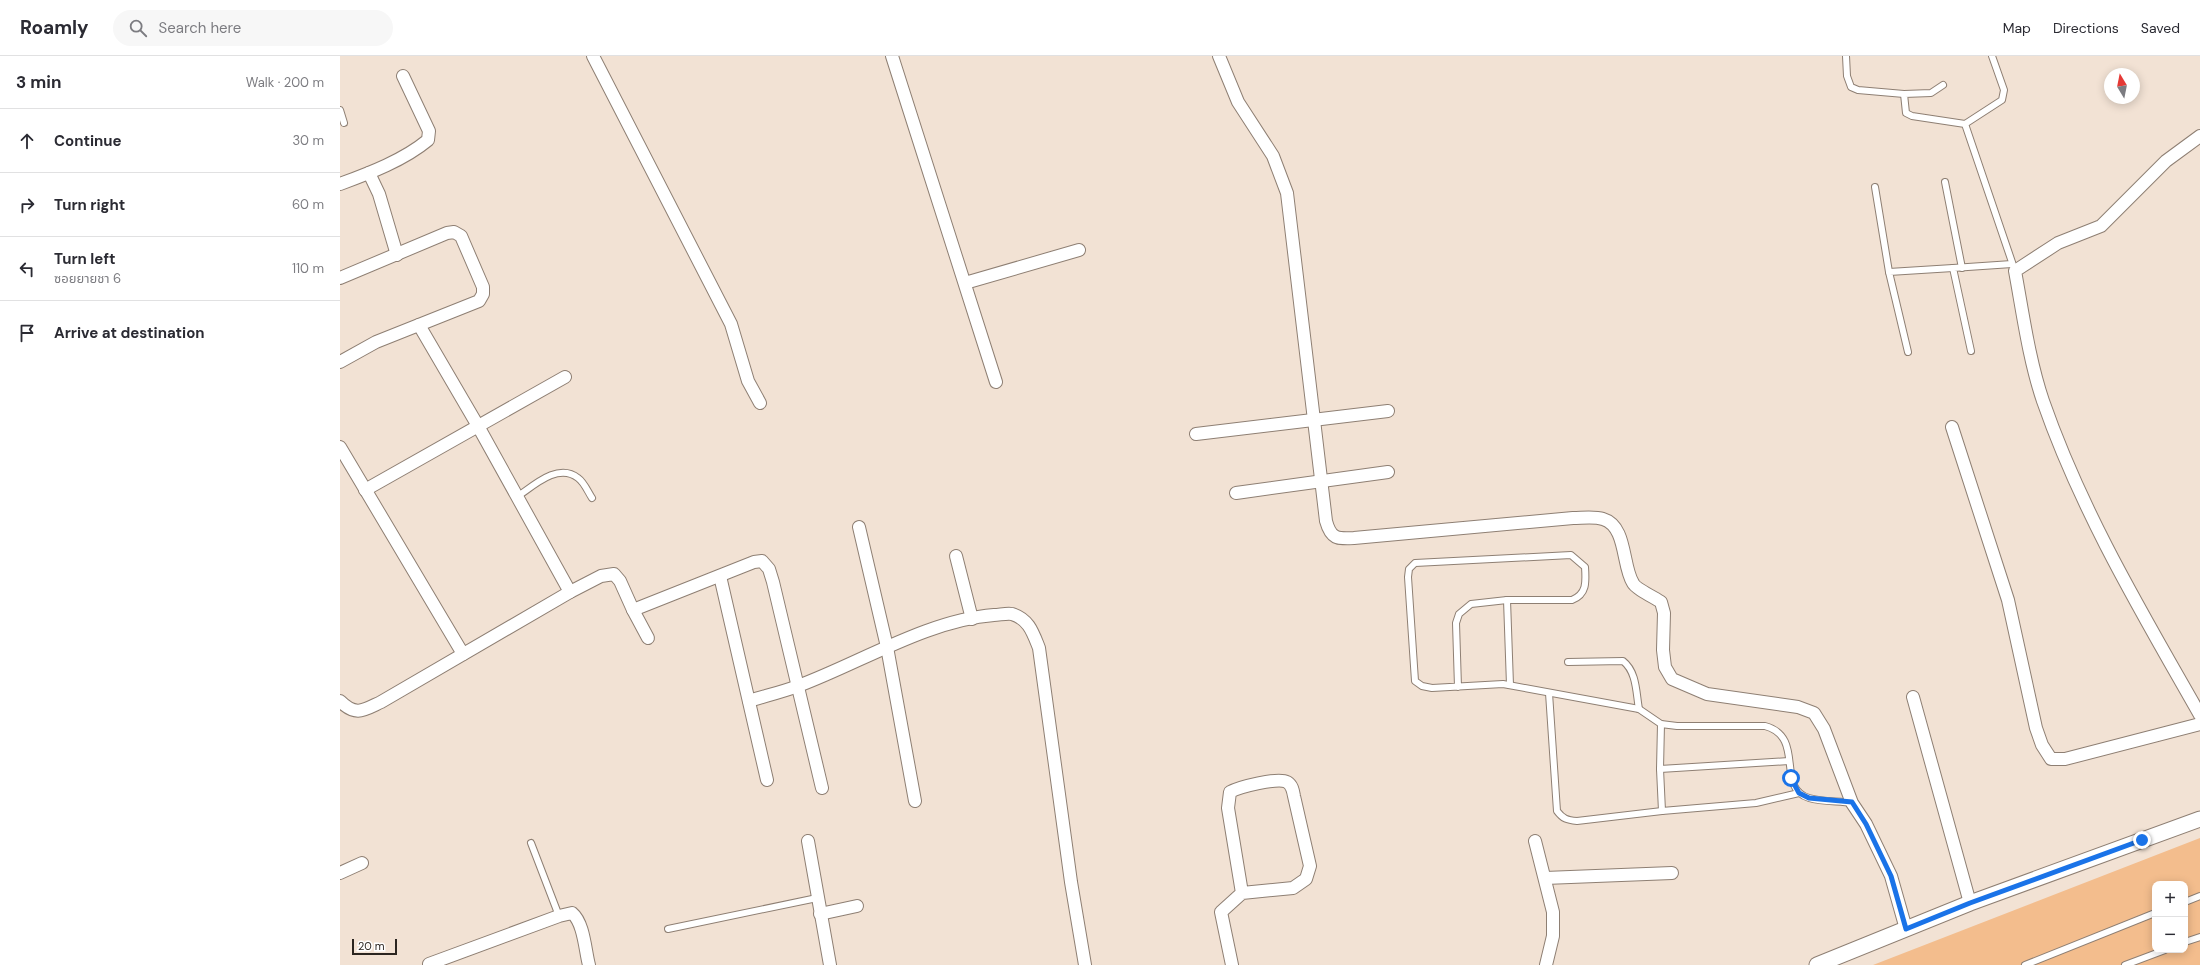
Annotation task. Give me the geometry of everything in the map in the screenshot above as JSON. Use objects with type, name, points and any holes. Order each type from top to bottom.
[{"type":"street","points":[[593,56],[732,324],[748,381],[760,403]]},
{"type":"street","points":[[892,56],[996,382]]},
{"type":"street","points":[[1220,56],[1238,102],[1273,156],[1287,193],[1323,482],[1326,521],[1329,532],[1338,539],[1573,518],[1604,519],[1618,531],[1625,550],[1627,568],[1633,585],[1660,602],[1664,613],[1663,650],[1665,667],[1672,679],[1707,694],[1798,707],[1814,713],[1824,729],[1852,802],[1866,824],[1891,876],[1906,929]]},
{"type":"street","points":[[340,184],[369,173],[421,146],[428,140],[429,131],[403,76]]},
{"type":"street","points":[[2200,136],[2166,162],[2101,226],[2058,243],[2013,267],[2032,358],[2043,400],[2079,492],[2103,544],[2200,715]]},
{"type":"street","points":[[369,173],[379,194],[397,255]]},
{"type":"street","points":[[340,278],[447,233],[454,232],[461,236],[483,287],[479,301],[376,342],[340,362]]},
{"type":"street","points":[[965,283],[1078,250]]},
{"type":"street","points":[[419,325],[478,426],[570,592]]},
{"type":"street","points":[[365,490],[565,377]]},
{"type":"street","points":[[1196,434],[1388,411]]},
{"type":"street","points":[[1952,427],[2008,600],[2036,728],[2042,745],[2051,759],[2065,759],[2200,724]]},
{"type":"street","points":[[340,446],[463,654]]},
{"type":"street","points":[[1236,493],[1388,472]]},
{"type":"street","points":[[859,528],[887,647],[915,801]]},
{"type":"street","points":[[956,556],[972,618]]},
{"type":"street","points":[[633,610],[754,562],[762,561],[769,569],[822,788]]},
{"type":"street","points":[[340,702],[348,710],[361,712],[381,702],[570,592],[601,576],[614,574],[620,581],[648,638]]},
{"type":"street","points":[[720,576],[767,780]]},
{"type":"street","points":[[749,701],[798,686],[887,647],[948,625],[972,618],[1011,614],[1024,619],[1031,628],[1039,648],[1071,882],[1085,965]]},
{"type":"street","points":[[1913,698],[1970,903]]},
{"type":"street","points":[[1232,965],[1221,912],[1242,893],[1293,888],[1306,879],[1310,866],[1292,787],[1286,781],[1278,780],[1237,788],[1230,792],[1228,808],[1242,893]]},
{"type":"street","points":[[1817,965],[1970,903],[2200,819]]},
{"type":"street","points":[[808,841],[830,965]]},
{"type":"street","points":[[1536,841],[1553,912],[1553,936],[1546,965]]},
{"type":"street","points":[[340,873],[362,863]]},
{"type":"street","points":[[1545,878],[1672,873]]},
{"type":"street","points":[[820,914],[857,906]]},
{"type":"street","points":[[429,964],[558,916],[572,913],[576,916],[581,930],[589,965]]},
{"type":"lane","points":[[1846,56],[1847,76],[1851,86],[1858,90],[1904,94],[1931,93],[1943,85]]},
{"type":"lane","points":[[1904,94],[1906,113],[1912,116],[1965,124],[2002,100],[2004,90],[1992,56]]},
{"type":"lane","points":[[340,110],[344,123]]},
{"type":"lane","points":[[1890,272],[1953,268],[2013,267],[1965,124]]},
{"type":"lane","points":[[1945,182],[1962,268]]},
{"type":"lane","points":[[1875,187],[1890,272],[1908,352]]},
{"type":"lane","points":[[1953,268],[1970,352]]},
{"type":"lane","points":[[517,497],[550,476],[569,473],[579,478],[592,498]]},
{"type":"lane","points":[[1458,687],[1456,623],[1459,614],[1472,604],[1507,600],[1572,600],[1581,596],[1584,591],[1585,567],[1571,556],[1415,563],[1410,569],[1408,577],[1415,681],[1422,686],[1432,688],[1458,687],[1510,685],[1639,709],[1661,724],[1677,726],[1765,726],[1775,729],[1782,736],[1787,745],[1791,778],[1799,793],[1809,798],[1852,802]]},
{"type":"lane","points":[[1507,600],[1510,685]]},
{"type":"lane","points":[[1568,662],[1623,661],[1629,666],[1633,675],[1639,709]]},
{"type":"lane","points":[[1549,693],[1557,811],[1565,820],[1577,821],[1662,811],[1756,803],[1799,793]]},
{"type":"lane","points":[[1661,724],[1660,769],[1662,811]]},
{"type":"lane","points":[[1660,769],[1789,761]]},
{"type":"lane","points":[[531,843],[558,916]]},
{"type":"lane","points":[[2188,901],[2200,896]]},
{"type":"lane","points":[[668,929],[817,898]]},
{"type":"lane","points":[[2024,965],[2152,915]]},
{"type":"lane","points":[[2188,941],[2200,937]]},
{"type":"lane","points":[[2126,965],[2157,953]]},
{"type":"shaded area","points":[[2200,838],[2200,965],[1873,965]]},
{"type":"route","points":[[1791,778],[1799,793],[1809,798],[1852,802],[1866,824],[1891,876],[1906,929],[1970,903],[2142,840]]}]
